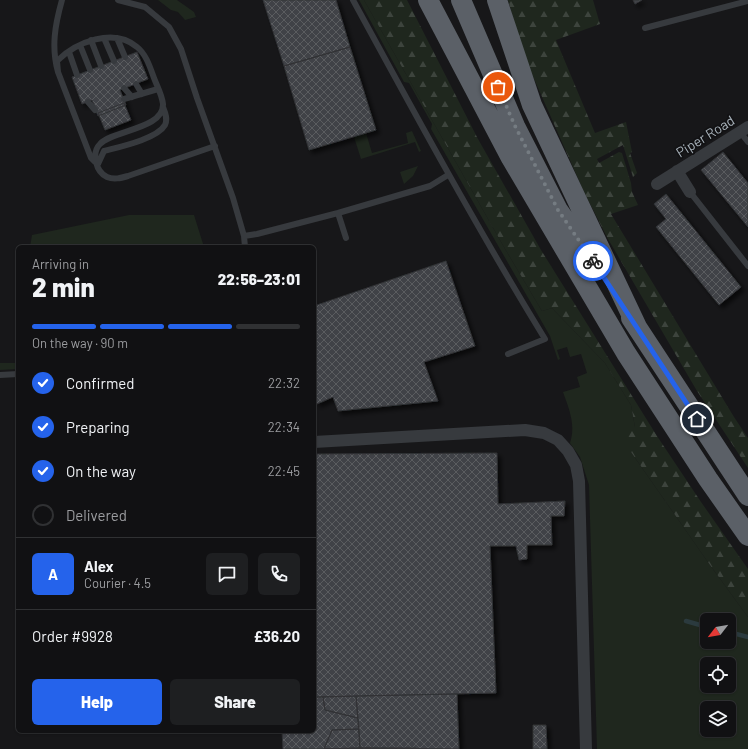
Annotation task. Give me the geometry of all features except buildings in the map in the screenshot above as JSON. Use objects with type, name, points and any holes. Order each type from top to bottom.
[{"type":"highway","points":[[428,0],[511,158],[634,366],[708,479],[748,536]]},
{"type":"highway","points":[[460,0],[515,126],[558,210],[590,292]]},
{"type":"highway","points":[[497,0],[532,105],[638,329]]},
{"type":"highway","points":[[558,210],[748,496]]},
{"type":"street","name":"Piper Road","points":[[657,184],[744,130]]},
{"type":"street","name":"Piper Road","points":[[677,171],[690,192]]},
{"type":"street","points":[[316,442],[526,430],[544,433],[558,440],[568,451],[576,465],[579,481],[586,749]]},
{"type":"lane","points":[[62,0],[54,44],[54,58],[91,158],[98,164]]},
{"type":"lane","points":[[118,0],[145,7],[169,27],[181,49],[233,198],[244,236],[245,245]]},
{"type":"lane","points":[[353,0],[448,175],[506,276],[545,339],[508,354]]},
{"type":"lane","points":[[645,28],[748,1]]},
{"type":"lane","points":[[58,72],[57,61],[62,56],[91,40],[104,38],[117,38],[127,41],[137,47],[144,55],[150,67],[163,104],[166,118],[165,125],[158,131],[139,140],[104,151],[98,164]]},
{"type":"lane","points":[[104,38],[114,61]]},
{"type":"lane","points":[[117,38],[125,56]]},
{"type":"lane","points":[[91,40],[101,66]]},
{"type":"lane","points":[[80,45],[90,70]]},
{"type":"lane","points":[[69,52],[77,75]]},
{"type":"lane","points":[[136,84],[142,94]]},
{"type":"lane","points":[[124,88],[132,97]]},
{"type":"lane","points":[[124,99],[158,89]]},
{"type":"lane","points":[[88,102],[95,110]]},
{"type":"lane","points":[[163,104],[162,112],[150,123],[101,142],[96,148],[94,155],[101,173],[108,178],[117,179],[215,146]]},
{"type":"lane","points":[[744,130],[748,142]]},
{"type":"lane","points":[[244,236],[338,214],[430,186],[448,175]]},
{"type":"lane","points":[[690,192],[748,266]]},
{"type":"lane","points":[[338,214],[346,238]]},
{"type":"lane","points":[[0,375],[16,374]]},
{"type":"green space","points":[[158,0],[177,0],[194,12],[196,17],[185,20],[178,12],[171,10]]},
{"type":"green space","points":[[359,0],[364,0],[542,311],[552,308],[605,363],[631,405],[635,427],[631,452],[748,617],[748,749],[597,749],[589,485],[580,457],[570,443],[572,436],[572,423],[563,392],[580,387],[577,377],[587,373],[581,354],[570,357],[567,347],[557,350],[560,359],[558,360],[550,336],[431,129],[432,124],[409,83],[404,82]]},
{"type":"green space","points":[[364,0],[407,0],[478,139],[541,250],[657,436],[748,569],[748,617],[631,452],[627,430],[635,427],[631,405],[605,363],[552,308],[542,311]]},
{"type":"green space","points":[[508,0],[593,0],[600,24],[556,40],[595,133],[626,122],[632,152],[630,153],[637,173],[633,177],[623,145],[597,159],[599,163],[619,152],[622,153],[631,183],[632,192],[638,205],[611,214],[748,438],[748,468],[697,391],[608,239],[584,192],[524,56]]},
{"type":"green space","points":[[412,131],[421,151],[419,152],[415,142],[361,159],[354,137],[366,133],[372,153],[408,143],[406,133]]},
{"type":"green space","points":[[418,166],[413,176],[404,184],[400,172]]},
{"type":"green space","points":[[129,215],[194,215],[203,245],[30,245],[32,235]]},
{"type":"green space","points":[[0,363],[16,363],[16,369],[0,370]]},
{"type":"waterway","points":[[686,621],[700,625]]},
{"type":"waterway","points":[[736,634],[748,637]]},
{"type":"way so far","points":[[498,87],[515,126],[558,210],[593,261]]},
{"type":"route","points":[[593,261],[697,419]]}]
